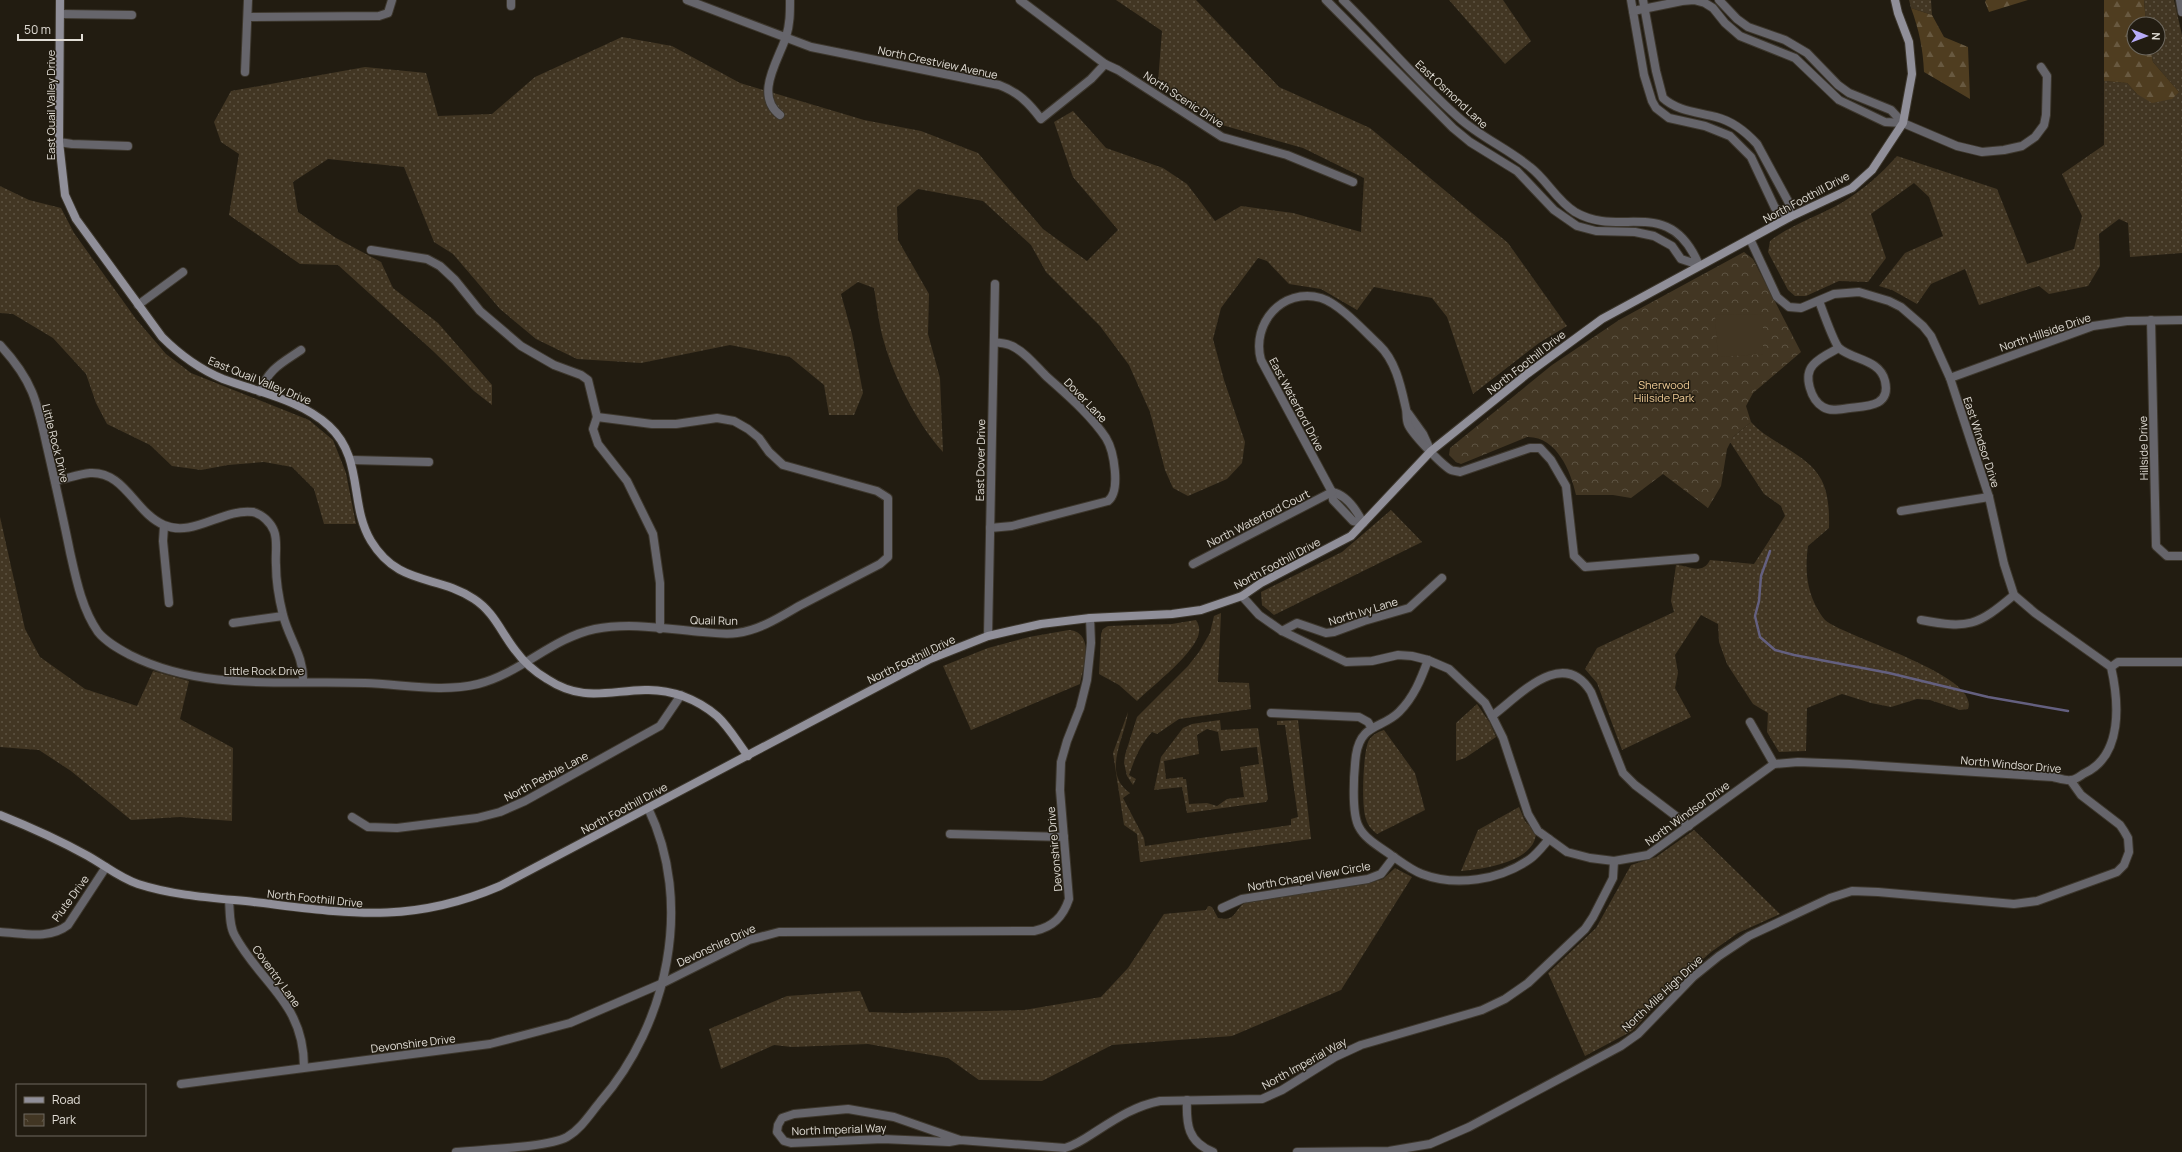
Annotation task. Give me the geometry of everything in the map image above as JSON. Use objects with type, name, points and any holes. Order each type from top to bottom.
[{"type":"street","name":"East Quail Valley Drive","points":[[60,0],[59,142],[65,195],[76,219],[162,337],[179,354],[221,378],[260,392],[316,416],[336,432],[352,460],[363,520],[370,540],[383,558],[405,574],[453,588],[476,600],[496,618],[515,650],[527,663],[547,679],[570,691],[596,695],[646,690],[670,692],[681,695],[693,700],[718,717],[748,756]]},
{"type":"street","points":[[245,72],[248,0]]},
{"type":"street","points":[[248,17],[379,16],[388,13],[392,0]]},
{"type":"street","points":[[687,0],[786,37]]},
{"type":"street","points":[[780,115],[772,109],[767,90],[790,22],[790,0]]},
{"type":"street","name":"North Scenic Drive","points":[[1020,0],[1104,64],[1118,70],[1222,137],[1287,155],[1353,182]]},
{"type":"street","name":"East Osmond Lane","points":[[1326,0],[1453,128],[1470,142],[1528,181],[1562,217],[1578,226],[1600,232],[1643,232],[1668,243],[1675,249],[1681,259],[1699,265]]},
{"type":"street","name":"East Osmond Lane","points":[[1343,0],[1458,117],[1481,136],[1530,167],[1562,202],[1580,214],[1606,222],[1632,220],[1655,223],[1676,234],[1692,250],[1699,265]]},
{"type":"street","points":[[1631,0],[1644,75],[1652,101],[1656,108],[1669,118],[1705,126],[1730,136],[1751,157],[1775,208],[1790,217]]},
{"type":"street","points":[[1643,0],[1656,71],[1663,98],[1682,109],[1728,122],[1751,137],[1757,144],[1786,196],[1789,204],[1790,217]]},
{"type":"street","points":[[1633,11],[1682,0],[1694,0],[1705,3],[1713,8],[1725,23],[1740,36],[1795,58],[1839,100],[1885,122],[1903,123],[1957,146],[1982,152],[2004,150],[2022,146],[2035,137],[2044,126],[2046,115],[2047,76],[2041,66]]},
{"type":"street","points":[[1719,0],[1743,23],[1759,32],[1786,40],[1807,53],[1843,89],[1891,110],[1903,123]]},
{"type":"street","points":[[1895,0],[1898,13],[1909,42],[1912,74],[1903,123]]},
{"type":"street","points":[[2180,0],[2182,12]]},
{"type":"street","points":[[60,14],[132,15]]},
{"type":"street","name":"North Crestview Avenue","points":[[786,37],[811,47],[999,85],[1010,89],[1024,99],[1042,119],[1091,79],[1104,64]]},
{"type":"street","name":"North Foothill Drive","points":[[0,815],[48,834],[137,884],[184,895],[375,914],[420,910],[444,906],[500,886],[930,659],[988,636],[1040,624],[1090,618],[1172,614],[1201,610],[1242,596],[1261,583],[1351,536],[1431,451],[1527,374],[1602,318],[1790,217],[1852,188],[1864,178],[1882,157],[1903,123]]},
{"type":"street","points":[[59,142],[72,144],[128,146]]},
{"type":"street","points":[[1504,164],[1511,154]]},
{"type":"street","points":[[1668,243],[1676,234]]},
{"type":"street","name":"East Windsor Drive","points":[[1750,239],[1760,265],[1782,303],[1789,307],[1801,308],[1834,294],[1859,292],[1889,301],[1901,307],[1914,316],[1931,336],[1950,378],[1989,497],[2004,564],[2014,595]]},
{"type":"street","points":[[371,250],[427,259],[440,266],[455,280],[480,312],[521,346],[554,365],[582,375],[588,380],[597,417],[592,429],[598,444],[627,481],[653,534],[660,583],[660,628]]},
{"type":"street","points":[[138,305],[183,272]]},
{"type":"street","name":"East Dover Drive","points":[[988,636],[995,284]]},
{"type":"street","name":"East Waterford Drive","points":[[1363,524],[1353,522],[1334,500],[1332,492],[1261,360],[1258,348],[1260,332],[1268,314],[1286,300],[1298,297],[1321,298],[1331,303],[1381,347],[1388,356],[1400,382],[1407,411],[1423,434],[1431,451]]},
{"type":"street","points":[[1819,301],[1839,348],[1878,369],[1884,378],[1887,390],[1882,399],[1875,406],[1832,410],[1824,408],[1816,401],[1809,388],[1809,378],[1812,366],[1819,359],[1839,348]]},
{"type":"street","name":"North Hillside Drive","points":[[1950,378],[2093,326],[2151,320],[2182,320]]},
{"type":"street","name":"Hillside Drive","points":[[2151,320],[2156,546],[2167,556],[2182,556]]},
{"type":"street","name":"Dover Lane","points":[[990,528],[1012,526],[1108,501],[1113,497],[1115,490],[1114,462],[1106,439],[1089,417],[1023,354],[1011,345],[994,342]]},
{"type":"street","name":"Little Rock Drive","points":[[0,345],[21,373],[32,392],[55,481],[78,587],[91,620],[100,635],[116,648],[138,659],[172,671],[205,679],[246,683],[303,681],[449,688],[494,679],[527,663]]},
{"type":"street","points":[[260,392],[265,378],[274,368],[301,350]]},
{"type":"street","name":"Quail Run","points":[[527,663],[545,650],[574,635],[605,628],[660,628],[725,634],[750,630],[880,564],[888,557],[888,498],[877,491],[783,464],[768,452],[759,438],[734,421],[717,418],[676,424],[652,424],[597,417]]},
{"type":"street","points":[[1431,451],[1451,470],[1460,472],[1530,448],[1540,448],[1551,460],[1566,486],[1574,556],[1585,567],[1695,558]]},
{"type":"street","points":[[352,460],[429,462]]},
{"type":"street","points":[[55,481],[89,473],[102,474],[119,483],[136,504],[149,516],[164,526],[176,528],[191,527],[239,513],[252,512],[265,519],[275,532],[276,581],[283,616],[301,660],[303,681]]},
{"type":"street","name":"North Waterford Court","points":[[1193,564],[1332,492]]},
{"type":"street","points":[[1901,511],[1989,497]]},
{"type":"street","points":[[164,526],[163,541],[169,603]]},
{"type":"street","name":"North Ivy Lane","points":[[1282,631],[1297,623],[1326,633],[1409,608],[1442,578]]},
{"type":"street","points":[[1921,620],[1951,626],[1972,623],[1997,609],[2014,595],[2034,613],[2111,667],[2118,662],[2182,662]]},
{"type":"street","name":"North Windsor Drive","points":[[1242,596],[1258,615],[1282,631],[1346,662],[1372,661],[1398,655],[1428,660],[1449,669],[1485,704],[1492,716],[1503,738],[1528,814],[1538,831],[1567,852],[1590,858],[1614,861],[1648,855],[1676,833],[1689,826],[1774,764],[1798,762],[1858,765],[2053,777],[2071,780],[2092,770],[2103,760],[2110,746],[2116,710],[2116,688],[2111,667]]},
{"type":"street","points":[[233,623],[283,616]]},
{"type":"street","name":"Devonshire Drive","points":[[181,1084],[490,1044],[570,1023],[663,983],[750,940],[779,932],[1042,929],[1057,920],[1062,915],[1069,899],[1060,790],[1061,762],[1066,741],[1080,708],[1087,680],[1091,643],[1090,618]]},
{"type":"street","points":[[1428,660],[1410,701],[1398,714],[1371,727],[1360,741],[1356,755],[1355,817],[1359,828],[1370,840],[1422,874],[1451,880],[1474,879],[1499,874],[1530,858],[1549,840]]},
{"type":"street","points":[[1492,716],[1546,676],[1561,673],[1576,676],[1591,692],[1623,773],[1635,785],[1689,826]]},
{"type":"street","name":"North Pebble Lane","points":[[352,817],[368,827],[397,828],[477,818],[500,812],[525,801],[660,726],[681,695]]},
{"type":"street","points":[[1271,714],[1359,716],[1368,722],[1371,727]]},
{"type":"street","points":[[1750,722],[1774,764]]},
{"type":"street","name":"North Mile High Drive","points":[[1298,1152],[1389,1151],[1430,1144],[1469,1126],[1621,1046],[1638,1034],[1693,977],[1719,956],[1749,936],[1830,898],[1852,891],[2014,904],[2037,901],[2110,876],[2122,868],[2129,846],[2128,838],[2120,825],[2081,795],[2071,780]]},
{"type":"street","points":[[456,1152],[551,1143],[574,1132],[612,1088],[628,1066],[651,1018],[663,983],[670,949],[669,884],[659,831],[648,808]]},
{"type":"street","points":[[950,834],[1064,837]]},
{"type":"street","name":"North Chapel View Circle","points":[[1222,908],[1242,899],[1368,879],[1381,874],[1394,857]]},
{"type":"street","name":"North Imperial Way","points":[[960,1140],[894,1117],[848,1109],[794,1114],[782,1118],[778,1125],[777,1132],[784,1141],[791,1143],[883,1138],[949,1142],[960,1140],[1064,1148],[1079,1143],[1136,1108],[1160,1102],[1187,1100],[1262,1099],[1282,1090],[1335,1057],[1361,1045],[1482,1010],[1505,999],[1528,982],[1585,929],[1594,917],[1613,878],[1614,861]]},
{"type":"street","name":"Piute Drive","points":[[0,932],[47,934],[60,931],[68,925],[106,867]]},
{"type":"street","name":"Coventry Lane","points":[[229,900],[234,935],[288,1007],[299,1030],[304,1052],[304,1067]]},
{"type":"street","points":[[1187,1100],[1186,1122],[1192,1136],[1201,1147],[1213,1152]]},
{"type":"green space","points":[[1116,0],[1196,0],[1279,87],[1370,128],[1508,243],[1567,326],[1539,343],[1473,394],[1447,317],[1432,298],[1374,287],[1357,310],[1321,289],[1289,284],[1267,261],[1258,258],[1221,308],[1213,339],[1224,380],[1245,442],[1242,463],[1227,479],[1188,496],[1173,488],[1165,470],[1150,412],[1129,365],[1100,326],[1046,272],[1031,245],[983,201],[918,189],[897,207],[898,240],[929,294],[928,334],[940,378],[943,452],[916,415],[900,386],[882,336],[874,288],[858,282],[841,294],[852,334],[863,393],[854,415],[829,415],[824,385],[790,357],[730,345],[641,363],[577,359],[536,339],[500,309],[453,254],[434,242],[404,167],[328,159],[293,182],[298,212],[336,238],[381,262],[393,288],[438,323],[492,385],[492,405],[474,391],[433,351],[338,265],[300,264],[229,215],[239,154],[221,142],[214,122],[231,91],[365,67],[426,73],[438,116],[492,114],[535,77],[622,37],[672,46],[740,83],[864,120],[921,131],[978,153],[1043,229],[1087,261],[1118,230],[1073,177],[1054,122],[1073,111],[1106,148],[1163,168],[1187,184],[1215,221],[1241,206],[1293,213],[1361,232],[1364,178],[1303,148],[1222,125],[1158,82],[1162,31]]},
{"type":"green space","points":[[1449,0],[1503,0],[1531,41],[1505,64]]},
{"type":"green space","points":[[1909,0],[1931,0],[1932,15],[1911,8]]},
{"type":"green space","points":[[1986,0],[2028,0],[1989,12],[1985,2]]},
{"type":"green space","points":[[2104,0],[2144,0],[2145,16],[2126,16],[2126,56],[2152,56],[2153,62],[2179,92],[2172,99],[2152,103],[2137,94],[2127,83],[2104,81]]},
{"type":"green space","points":[[2144,0],[2174,0],[2182,35],[2182,253],[2130,257],[2128,223],[2119,219],[2099,234],[2100,266],[2088,286],[2049,294],[2039,286],[1979,305],[1965,269],[1931,284],[1917,304],[1892,290],[1879,286],[1905,253],[1943,236],[1929,197],[1914,183],[1871,214],[1886,258],[1868,282],[1839,281],[1806,296],[1795,296],[1788,290],[1768,252],[1770,241],[1796,225],[1851,197],[1872,181],[1897,156],[1997,189],[2027,264],[2074,249],[2082,216],[2062,174],[2104,145],[2104,81],[2127,83],[2137,94],[2179,92],[2153,62],[2152,56],[2166,56],[2166,16],[2145,16]]},
{"type":"green space","points":[[1911,8],[1932,15],[1944,37],[1968,47],[1970,99],[1924,72],[1920,39]]},
{"type":"green space","points":[[0,186],[29,200],[61,208],[74,233],[136,319],[166,354],[191,373],[309,420],[333,440],[346,473],[356,524],[324,524],[314,489],[292,467],[264,462],[228,465],[201,470],[172,466],[150,445],[107,424],[96,403],[86,374],[53,338],[13,314],[0,313]]},
{"type":"green space","name":"Sherwood Hiilside Park","points":[[1744,252],[1753,259],[1801,352],[1753,393],[1746,406],[1751,422],[1733,437],[1727,449],[1721,486],[1708,508],[1663,474],[1631,498],[1613,495],[1576,495],[1566,466],[1560,457],[1546,442],[1537,438],[1527,437],[1461,464],[1456,462],[1449,455],[1450,448],[1552,365],[1619,320]]},
{"type":"green space","points":[[1763,314],[1763,354],[1718,357],[1715,315]]},
{"type":"green space","points":[[1751,422],[1765,434],[1805,460],[1820,477],[1824,487],[1829,512],[1829,528],[1808,546],[1807,563],[1807,579],[1811,594],[1823,618],[1838,628],[1909,658],[1954,683],[1966,696],[1968,709],[1960,710],[1930,700],[1917,699],[1891,707],[1871,703],[1842,694],[1807,708],[1806,751],[1779,752],[1767,732],[1768,713],[1753,704],[1727,664],[1719,642],[1718,624],[1701,615],[1675,655],[1678,673],[1675,688],[1691,717],[1622,750],[1597,683],[1585,669],[1597,648],[1674,612],[1671,601],[1676,565],[1699,569],[1707,565],[1710,560],[1754,564],[1785,516],[1781,506],[1764,494],[1730,442],[1733,437]]},
{"type":"green space","points":[[1391,510],[1422,542],[1274,615],[1262,605],[1261,592],[1342,552]]},
{"type":"green space","points":[[0,517],[25,629],[40,657],[85,689],[137,706],[153,671],[189,681],[180,719],[233,748],[232,821],[180,817],[131,820],[71,771],[39,750],[0,747]]},
{"type":"green space","points":[[1221,613],[1218,682],[1249,683],[1251,709],[1179,719],[1157,734],[1152,732],[1141,747],[1131,769],[1129,775],[1136,779],[1133,785],[1127,776],[1124,763],[1125,755],[1137,717],[1188,666],[1199,652],[1210,633],[1214,616]]},
{"type":"green space","points":[[1196,620],[1199,627],[1199,632],[1191,649],[1173,668],[1137,701],[1119,685],[1099,674],[1101,634],[1103,629],[1108,626],[1172,624]]},
{"type":"green space","points":[[1069,630],[1077,632],[1083,637],[1085,644],[1085,660],[1080,684],[971,730],[943,666],[988,648],[1029,637]]},
{"type":"green space","points":[[1477,704],[1490,723],[1496,737],[1465,758],[1456,761],[1456,723]]},
{"type":"green space","points":[[1128,712],[1117,755],[1117,776],[1121,785],[1130,793],[1123,798],[1144,838],[1145,846],[1291,825],[1291,819],[1298,817],[1285,725],[1277,725],[1277,721],[1298,720],[1311,839],[1140,862],[1137,834],[1124,825],[1113,753]]},
{"type":"green space","points":[[1220,720],[1221,730],[1258,728],[1268,799],[1266,802],[1187,813],[1182,787],[1154,790],[1161,757],[1183,728],[1192,724]],"holes":[[[1207,729],[1218,732],[1221,751],[1257,747],[1259,764],[1240,767],[1244,797],[1227,799],[1217,806],[1207,803],[1189,804],[1186,779],[1183,779],[1183,777],[1166,779],[1164,761],[1199,754],[1197,735]]]},
{"type":"green space","points":[[1384,730],[1415,773],[1425,810],[1377,834],[1369,826],[1364,813],[1364,766],[1369,740],[1372,736]]},
{"type":"green space","points":[[1519,807],[1525,821],[1536,833],[1533,843],[1527,851],[1518,857],[1494,866],[1461,871],[1478,830]]},
{"type":"green space","points":[[1694,830],[1780,914],[1738,933],[1711,952],[1685,975],[1632,1031],[1585,1056],[1548,973],[1596,928],[1631,865],[1656,857]]},
{"type":"green space","points":[[1395,868],[1412,877],[1341,990],[1232,1036],[1112,1045],[1042,1081],[979,1080],[948,1058],[868,1044],[792,1047],[774,1045],[721,1069],[709,1029],[787,996],[860,991],[869,1012],[904,1013],[1024,1010],[1101,997],[1128,968],[1164,914],[1206,910],[1208,906],[1212,907],[1218,918],[1224,919],[1232,917],[1246,902],[1370,883],[1383,879]]},
{"type":"waterway","points":[[1770,551],[1761,576],[1759,601],[1755,616],[1760,637],[1775,650],[1889,673],[1988,697],[2068,711]]}]
